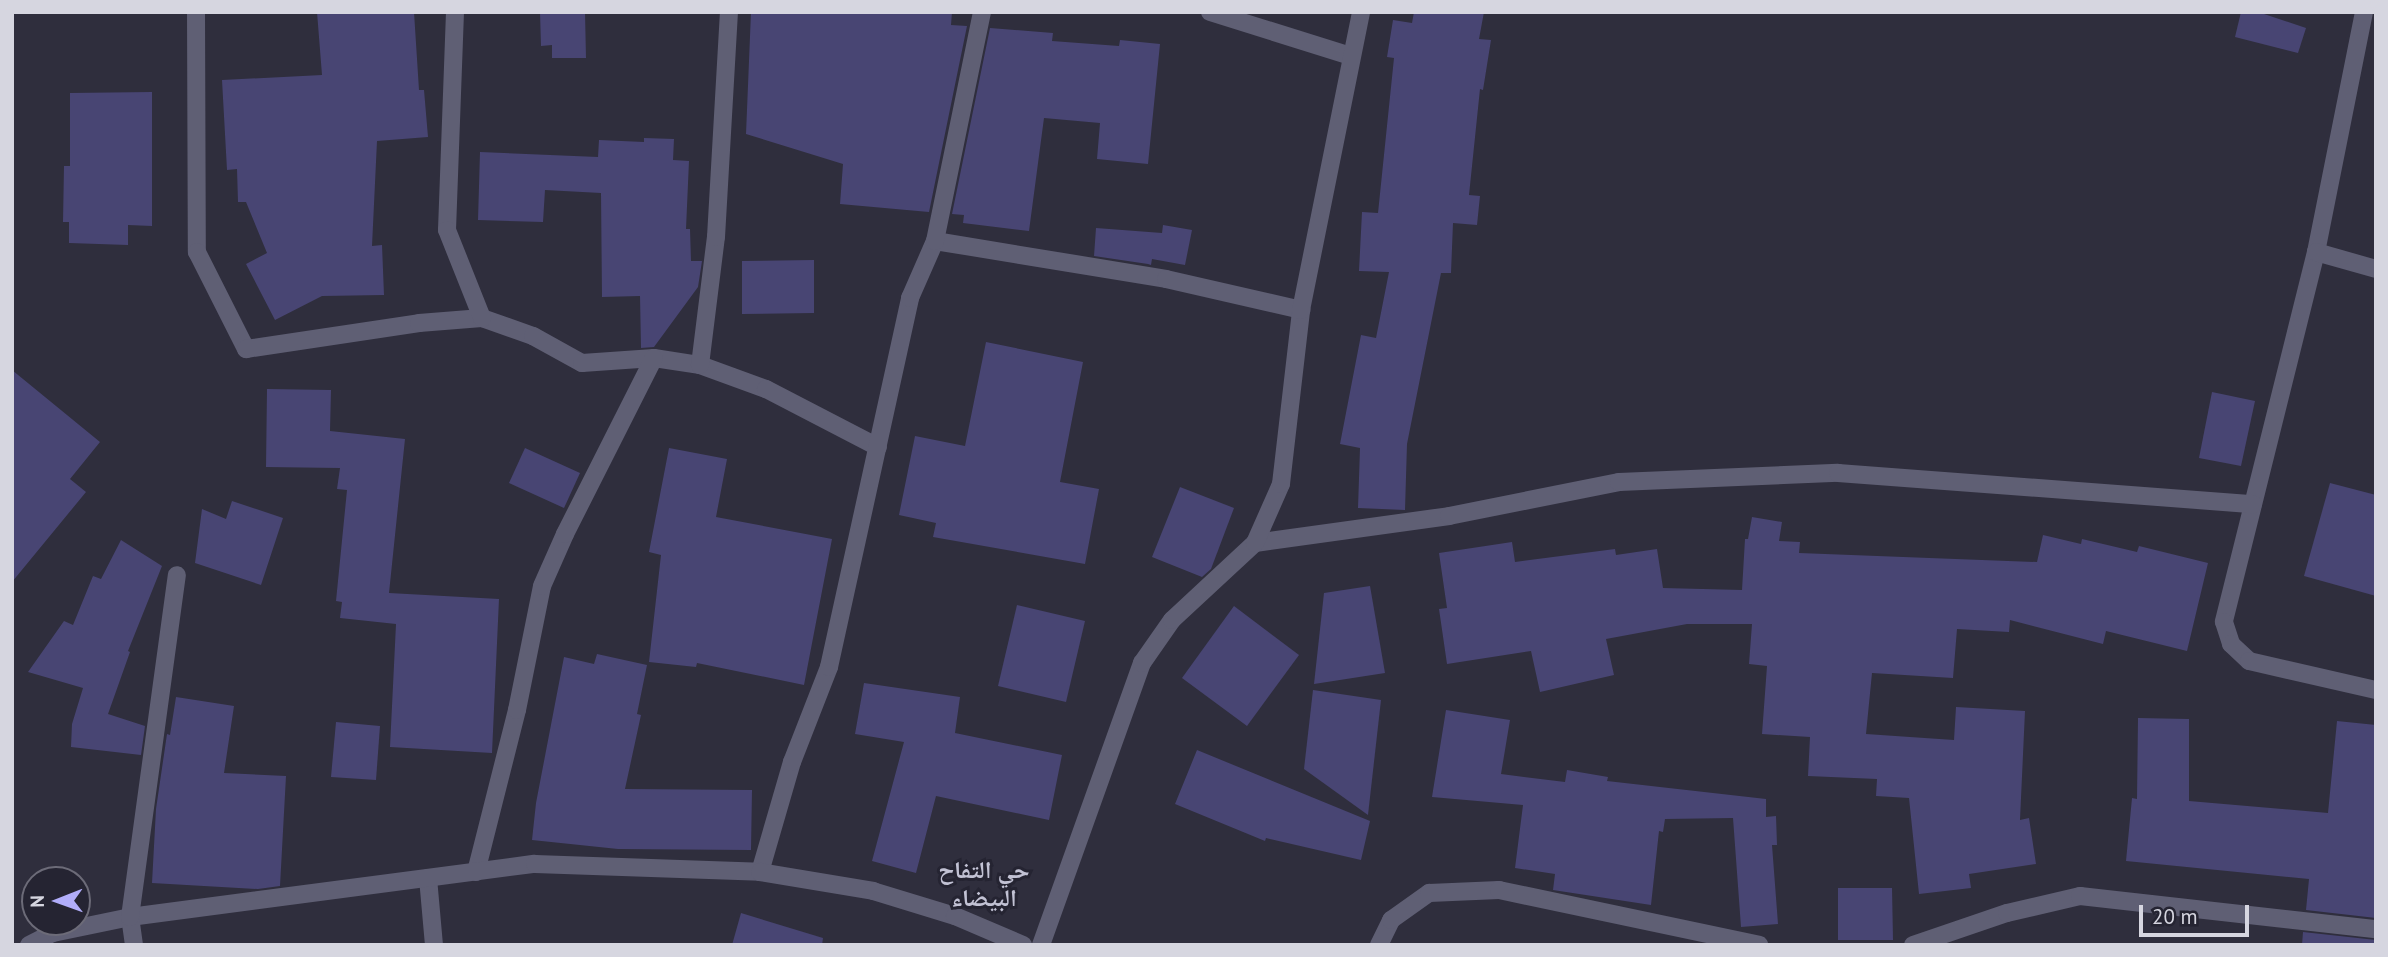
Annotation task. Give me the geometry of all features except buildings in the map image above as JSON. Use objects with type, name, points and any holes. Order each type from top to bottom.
[{"type":"street","points":[[196,12],[197,252],[246,349],[419,323],[482,318],[533,336],[582,363],[654,358],[700,365],[766,390],[878,447]]},
{"type":"street","points":[[454,12],[447,230],[482,318]]},
{"type":"street","points":[[700,365],[716,237],[729,12]]},
{"type":"street","points":[[760,872],[792,762],[829,667],[911,298],[935,241],[982,12]]},
{"type":"street","points":[[1210,12],[1350,56]]},
{"type":"street","points":[[1041,945],[1142,663],[1172,620],[1255,543],[1281,484],[1301,310],[1360,12]]},
{"type":"street","points":[[2364,12],[2316,252],[2224,622],[2231,644],[2249,661],[2376,690]]},
{"type":"street","points":[[935,241],[1166,279],[1301,310]]},
{"type":"street","points":[[2316,252],[2376,269]]},
{"type":"street","points":[[476,872],[517,710],[542,586],[565,534],[654,358]]},
{"type":"street","points":[[1255,543],[1450,516],[1619,482],[1838,473],[2253,504]]},
{"type":"street","points":[[134,945],[130,917],[177,575]]},
{"type":"street","points":[[29,945],[53,933],[130,917],[535,864],[760,872],[873,891],[955,916],[1023,945]]},
{"type":"street","points":[[428,878],[434,945]]},
{"type":"street","points":[[1379,945],[1391,920],[1429,892],[1499,890],[1759,945]]},
{"type":"street","points":[[1913,945],[2007,913],[2080,896],[2376,929]]},
{"type":"district","name":"حي التفاح البيضاء","points":[[984,884]]}]
